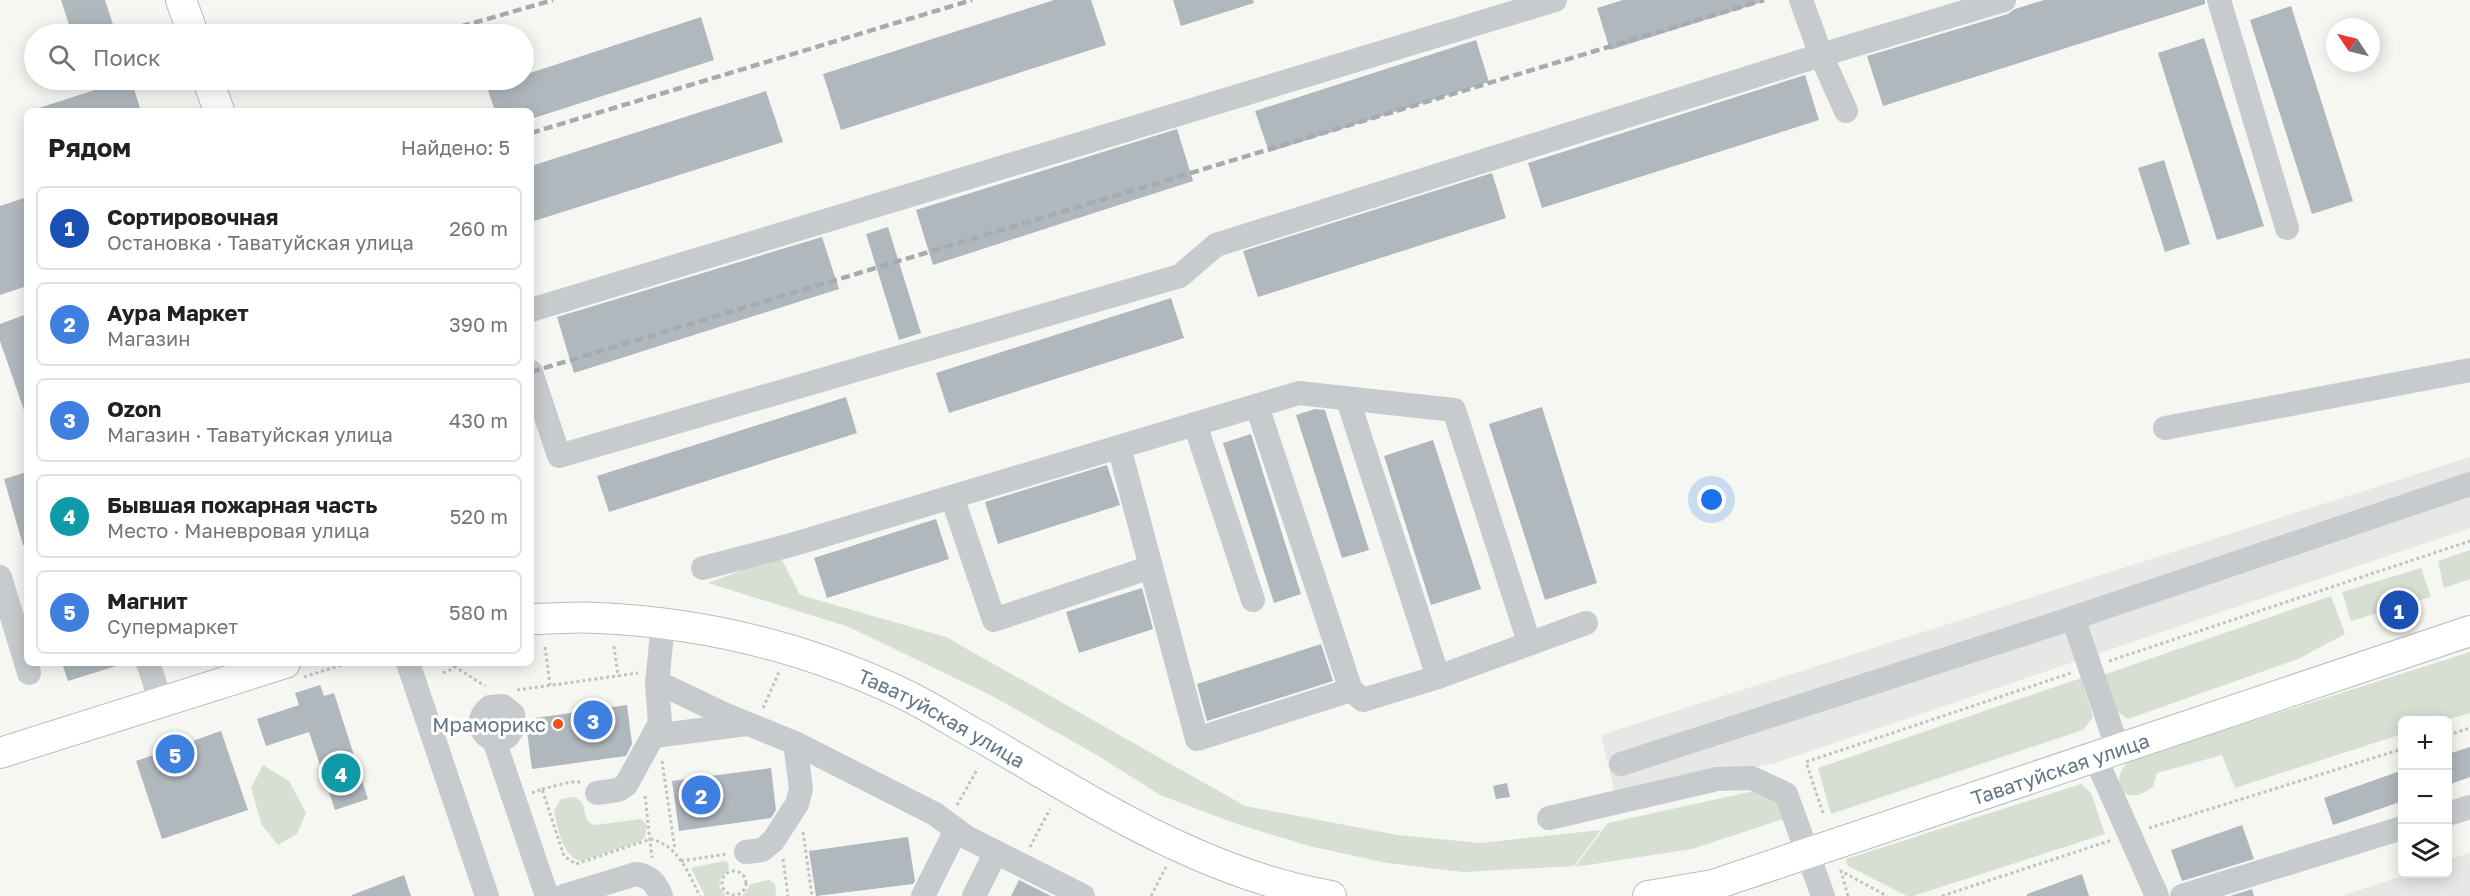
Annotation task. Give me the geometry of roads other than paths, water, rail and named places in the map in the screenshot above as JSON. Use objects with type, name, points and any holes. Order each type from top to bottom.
[{"type":"main road","points":[[181,0],[189,24]]},
{"type":"main road","points":[[212,90],[218,108]]},
{"type":"main road","name":"Таватуйская улица","points":[[534,619],[597,617],[663,623],[732,634],[824,659],[909,696],[1154,835],[1224,866],[1314,894]]},
{"type":"main road","name":"Таватуйская улица","points":[[1648,896],[1713,885],[2470,630]]},
{"type":"main road","points":[[0,753],[275,666]]},
{"type":"street","points":[[534,309],[1555,0]]},
{"type":"street","points":[[1801,0],[1821,55],[1846,111]]},
{"type":"street","points":[[534,381],[559,456],[1180,276],[1216,245],[1821,55],[2004,0]]},
{"type":"street","points":[[2219,0],[2287,228]]},
{"type":"street","points":[[2165,428],[2470,370]]},
{"type":"street","points":[[703,568],[790,545],[1299,393],[1454,410],[1529,642]]},
{"type":"street","points":[[1348,400],[1438,677]]},
{"type":"street","points":[[1257,406],[1351,690],[1363,700],[1438,677],[1586,622]]},
{"type":"street","points":[[1195,424],[1253,600]]},
{"type":"street","points":[[1119,447],[1197,740],[1351,690]]},
{"type":"street","points":[[1621,764],[2073,618],[2470,484]]},
{"type":"street","points":[[952,497],[994,620],[1151,567]]},
{"type":"street","points":[[0,577],[24,656]]},
{"type":"street","points":[[2073,618],[2090,667],[2107,753],[2132,834],[2157,896]]},
{"type":"street","points":[[597,793],[621,789],[628,783],[657,736],[661,717],[658,676],[663,623]]},
{"type":"street","points":[[27,666],[29,673]]},
{"type":"street","points":[[149,666],[161,702]]},
{"type":"street","points":[[409,666],[487,896]]},
{"type":"street","points":[[658,676],[751,725],[795,742],[935,814],[996,852],[1083,896]]},
{"type":"street","points":[[657,736],[751,725]]},
{"type":"street","points":[[494,740],[547,896]]},
{"type":"street","points":[[746,852],[762,850],[779,833],[798,800],[801,789],[795,742]]},
{"type":"street","points":[[1549,818],[1717,780],[1752,778],[1786,794],[1823,896]]},
{"type":"street","points":[[2452,813],[2470,807]]},
{"type":"street","points":[[923,896],[952,826]]},
{"type":"street","points":[[2182,896],[2398,830]]},
{"type":"street","points":[[974,896],[996,852]]},
{"type":"street","points":[[564,896],[630,874],[654,886]]},
{"type":"railway","points":[[470,24],[553,0]]},
{"type":"railway","points":[[534,132],[972,0]]},
{"type":"railway","points":[[534,371],[1764,0]]},
{"type":"place","name":"Сортировочная","points":[[2399,610]]},
{"type":"place","name":"Ozon","points":[[593,720]]},
{"type":"place","name":"Мраморикс","points":[[558,724]]},
{"type":"place","name":"Магнит","points":[[175,754]]},
{"type":"place","name":"Бывшая пожарная часть","points":[[341,773]]},
{"type":"place","name":"Аура Маркет","points":[[701,795]]}]
